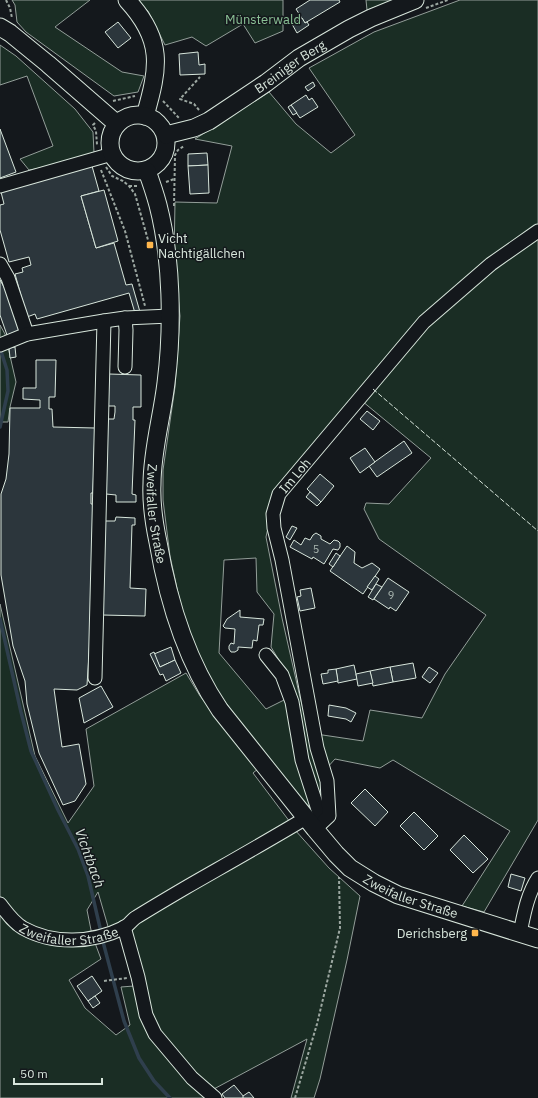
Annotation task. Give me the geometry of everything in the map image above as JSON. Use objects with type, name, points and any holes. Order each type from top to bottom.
[{"type":"main road","points":[[126,0],[142,19],[152,36],[155,50],[156,73],[145,116]]},
{"type":"main road","name":"Breiniger Berg","points":[[166,135],[194,128],[209,121],[266,84],[300,58],[371,18],[415,0]]},
{"type":"main road","points":[[7,24],[37,55],[117,124]]},
{"type":"main road","points":[[139,115],[145,116],[158,123],[166,135],[167,142],[164,156],[160,163],[147,171],[130,171],[106,155],[110,146],[110,138],[117,124],[127,117],[139,115]]},
{"type":"main road","name":"Zweifaller Straße","points":[[147,171],[158,206],[163,234],[170,316],[166,384],[152,470],[152,501],[166,587],[183,640],[208,693],[220,710],[314,823],[336,854],[350,868],[398,895],[538,939]]},
{"type":"street","points":[[0,186],[106,155]]},
{"type":"street","name":"Im Loh","points":[[314,823],[329,816],[326,781],[317,748],[282,560],[274,528],[273,514],[279,494],[424,322],[491,264],[538,231]]},
{"type":"street","points":[[0,264],[8,278],[27,334]]},
{"type":"street","points":[[4,343],[27,334],[104,321],[125,318],[170,316]]},
{"type":"street","points":[[125,318],[125,367]]},
{"type":"street","points":[[95,678],[104,321]]},
{"type":"street","points":[[266,655],[282,675],[292,702],[314,823]]},
{"type":"street","name":"Zweifaller Straße","points":[[0,904],[12,919],[22,927],[34,933],[65,940],[93,938],[124,927],[134,919],[180,891],[314,823]]},
{"type":"street","points":[[520,933],[531,888],[538,878]]},
{"type":"street","name":"Zweifaller Straße","points":[[124,927],[138,977],[146,1015],[155,1034],[192,1078],[215,1098]]},
{"type":"path","points":[[6,0],[10,8],[7,24]]},
{"type":"path","points":[[200,76],[180,99],[194,104],[209,121]]},
{"type":"path","points":[[113,100],[139,95],[164,102],[178,116],[186,144],[178,150],[175,155],[174,211]]},
{"type":"path","points":[[93,125],[96,131],[98,148],[106,155],[112,176],[123,181],[135,194],[148,240],[153,249]]},
{"type":"path","points":[[106,155],[100,170],[125,231],[148,317]]},
{"type":"path","points":[[295,1098],[317,1024],[340,928],[339,880],[336,854]]},
{"type":"path","points":[[104,981],[120,978]]},
{"type":"green space","points":[[12,0],[90,0],[55,27],[122,72],[144,76],[138,92],[114,96],[26,32],[17,22],[15,5]]},
{"type":"green space","name":"Münsterwald","points":[[137,0],[283,0],[283,31],[255,43],[243,24],[206,46],[192,37],[165,45],[148,11]]},
{"type":"green space","points":[[366,0],[395,0],[367,10]]},
{"type":"green space","points":[[460,0],[538,0],[538,226],[464,280],[276,492],[266,537],[282,618],[325,798],[308,806],[259,750],[216,689],[190,636],[182,611],[170,556],[163,500],[163,470],[175,387],[180,316],[174,257],[175,202],[217,203],[232,146],[195,139],[269,92],[296,124],[331,153],[355,135],[309,68],[374,32]],"holes":[[[256,558],[257,592],[274,614],[271,647],[285,670],[292,696],[266,709],[219,653],[224,560]]]},
{"type":"green space","points":[[0,45],[16,56],[75,109],[93,132],[94,153],[59,165],[29,170],[20,159],[53,146],[27,76],[0,85]]},
{"type":"green space","points":[[538,238],[538,820],[484,912],[462,906],[510,831],[393,760],[380,768],[335,759],[326,769],[316,734],[363,741],[370,710],[422,718],[445,674],[486,615],[379,539],[364,509],[366,503],[389,504],[431,458],[362,401],[435,319],[497,267]]},
{"type":"green space","points":[[0,325],[5,334],[16,382],[8,422],[0,422]]},
{"type":"green space","points":[[0,604],[35,756],[68,823],[94,786],[86,729],[186,673],[200,696],[259,768],[253,773],[290,822],[109,930],[98,892],[87,910],[92,935],[101,959],[69,980],[85,1008],[116,1035],[130,1025],[121,987],[134,986],[129,934],[134,922],[295,830],[329,868],[360,896],[320,1079],[314,1098],[291,1098],[307,1039],[212,1090],[212,1098],[0,1098]]},
{"type":"building","points":[[310,0],[339,0],[340,2],[305,23],[296,9]]},
{"type":"building","points":[[302,18],[305,23],[307,22],[309,25],[297,33],[292,24]]},
{"type":"building","points":[[118,22],[131,38],[118,48],[105,32]]},
{"type":"building","points":[[198,52],[199,65],[205,64],[205,74],[180,75],[179,54]]},
{"type":"building","points":[[313,82],[315,86],[308,91],[305,87]]},
{"type":"building","points":[[306,95],[309,100],[312,98],[318,107],[300,118],[291,105]]},
{"type":"building","points":[[291,105],[297,113],[293,115],[288,107]]},
{"type":"building","points":[[0,129],[16,172],[0,178]]},
{"type":"building","points":[[207,153],[208,165],[188,166],[188,154]]},
{"type":"building","points":[[208,165],[209,193],[190,194],[188,166]]},
{"type":"building","points":[[92,166],[99,191],[81,196],[96,248],[114,243],[126,285],[132,284],[140,312],[135,313],[129,293],[37,319],[35,314],[27,317],[15,274],[23,272],[22,268],[31,265],[29,257],[9,262],[0,230],[0,205],[4,204],[1,192]]},
{"type":"building","points":[[104,190],[118,241],[96,248],[81,196]]},
{"type":"building","points":[[0,280],[8,294],[21,330],[7,335],[0,315]]},
{"type":"building","points":[[15,347],[16,357],[10,358],[9,348]]},
{"type":"building","points":[[36,360],[56,360],[55,397],[49,397],[49,409],[52,409],[53,427],[95,428],[93,493],[91,493],[91,504],[93,504],[90,639],[87,685],[77,690],[54,689],[62,747],[79,744],[86,784],[75,801],[63,805],[39,753],[27,704],[25,681],[13,646],[1,575],[1,494],[6,479],[9,454],[10,408],[40,408],[40,400],[23,399],[23,388],[36,388]]},
{"type":"building","points":[[109,374],[141,375],[141,407],[133,407],[133,420],[135,420],[132,494],[136,495],[136,502],[116,502],[116,495],[106,494],[107,419],[114,419],[115,412],[115,406],[108,406]]},
{"type":"building","points":[[367,411],[380,421],[373,430],[360,419]]},
{"type":"building","points":[[404,441],[412,453],[377,477],[369,466]]},
{"type":"building","points":[[365,448],[375,462],[360,473],[350,458]]},
{"type":"building","points":[[320,474],[334,486],[321,502],[307,489]]},
{"type":"building","points":[[310,492],[321,502],[317,506],[306,497]]},
{"type":"building","points":[[116,517],[135,518],[135,525],[132,525],[130,588],[146,589],[145,616],[102,615],[105,521],[115,521]]},
{"type":"building","points":[[292,526],[297,528],[290,540],[286,537]]},
{"type":"building","points":[[316,533],[321,536],[321,539],[330,544],[334,540],[340,543],[338,550],[333,549],[324,564],[313,557],[312,559],[290,547],[294,540],[301,545],[305,538],[310,540]]},
{"type":"building","points":[[347,546],[355,552],[354,563],[362,568],[372,563],[380,569],[363,594],[330,571]]},
{"type":"building","points":[[336,553],[340,556],[333,567],[329,564]]},
{"type":"building","points":[[375,576],[379,579],[372,590],[367,587]]},
{"type":"building","points":[[388,578],[409,592],[396,611],[390,607],[389,609],[374,599]]},
{"type":"building","points":[[376,584],[382,587],[373,600],[368,597]]},
{"type":"building","points":[[311,588],[315,608],[300,611],[297,597],[301,596],[300,590]]},
{"type":"building","points":[[240,610],[240,617],[264,619],[263,625],[259,625],[257,641],[253,640],[252,648],[238,647],[238,650],[231,652],[229,646],[231,643],[234,644],[235,629],[225,628],[223,626],[227,619]]},
{"type":"building","points":[[171,647],[175,660],[160,667],[154,654]]},
{"type":"building","points":[[154,652],[160,667],[175,660],[181,673],[166,681],[163,674],[160,675],[150,654]]},
{"type":"building","points":[[413,663],[416,678],[393,682],[390,667]]},
{"type":"building","points":[[354,665],[357,679],[338,683],[336,669]]},
{"type":"building","points":[[390,667],[393,682],[373,686],[370,671]]},
{"type":"building","points":[[429,667],[438,673],[430,683],[422,677]]},
{"type":"building","points":[[336,669],[338,681],[323,684],[321,674],[328,673],[328,670]]},
{"type":"building","points":[[370,671],[373,683],[358,686],[356,674]]},
{"type":"building","points":[[101,686],[113,707],[84,723],[79,698]]},
{"type":"building","points":[[329,705],[346,708],[356,713],[351,722],[346,719],[328,716]]},
{"type":"building","points":[[365,789],[388,812],[375,826],[351,803]]},
{"type":"building","points":[[414,812],[438,836],[424,850],[400,826]]},
{"type":"building","points":[[464,835],[488,859],[473,873],[450,850]]},
{"type":"building","points":[[511,874],[525,878],[521,891],[508,887]]},
{"type":"building","points":[[92,976],[102,991],[88,1001],[77,986]]},
{"type":"building","points":[[95,996],[100,1003],[93,1008],[88,1001]]},
{"type":"building","points":[[234,1085],[244,1097],[225,1098],[222,1094]]},
{"type":"building","points":[[249,1092],[254,1098],[243,1098],[243,1096]]},
{"type":"waterway","name":"Vichtbach","points":[[0,348],[7,370],[8,391],[0,427]]},
{"type":"waterway","name":"Vichtbach","points":[[0,619],[31,751],[78,849],[88,876],[101,932]]},
{"type":"waterway","name":"Vichtbach","points":[[102,938],[124,1021],[139,1058],[154,1081],[170,1098]]},
{"type":"fence","points":[[373,389],[538,531]]},
{"type":"place","name":"Vicht Nachtigällchen","points":[[150,245]]},
{"type":"place","name":"Derichsberg","points":[[475,933]]}]
